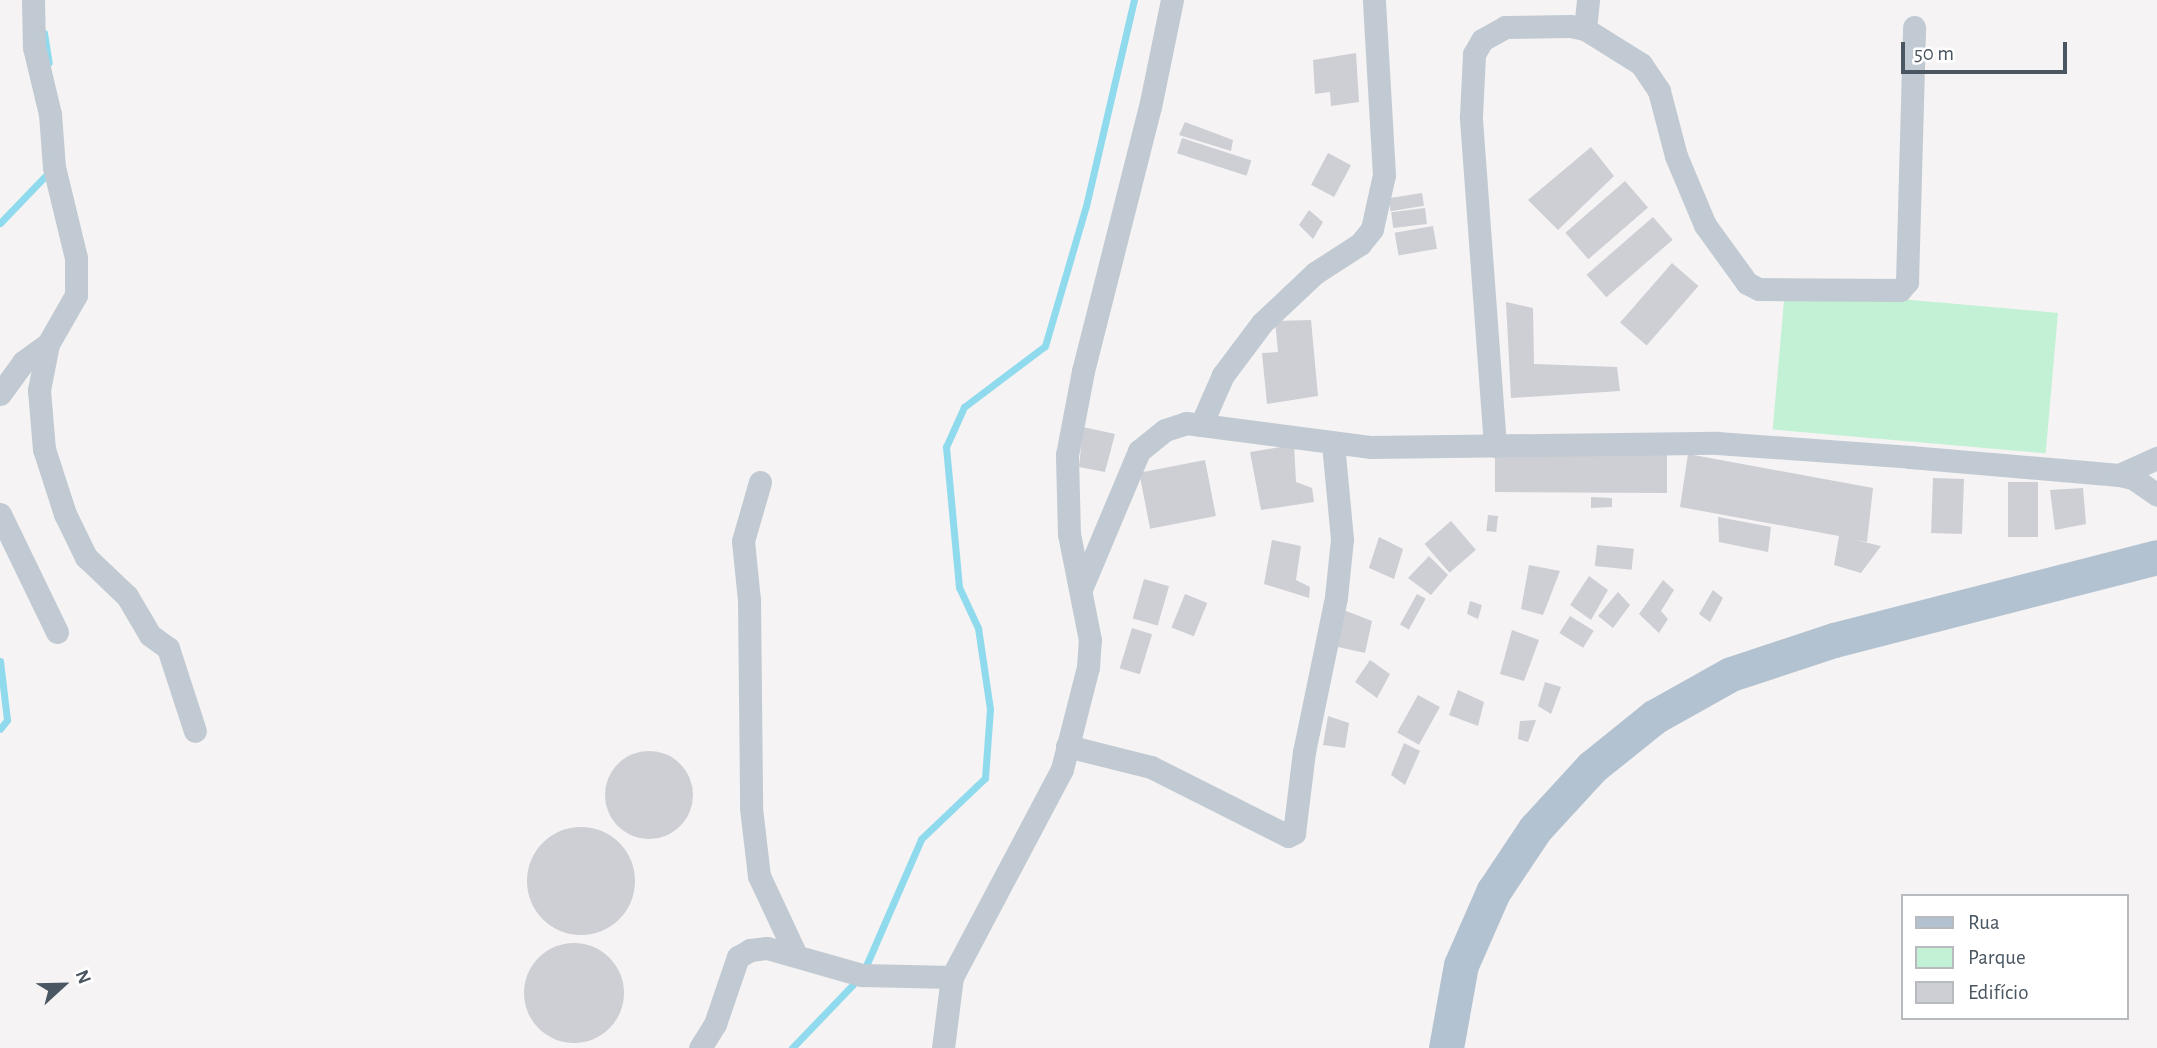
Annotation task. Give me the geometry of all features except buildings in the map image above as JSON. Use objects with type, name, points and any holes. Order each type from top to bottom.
[{"type":"main road","points":[[1446,1048],[1461,965],[1493,892],[1554,808],[1592,767],[1654,717],[1731,674],[1834,640],[2157,557]]},
{"type":"street","points":[[33,0],[34,47],[50,114],[54,167],[76,258],[76,296],[48,344],[39,390],[41,432],[56,490],[86,557],[127,596],[150,635],[168,648],[195,731]]},
{"type":"street","points":[[943,1048],[952,977],[1062,769],[1088,667],[1090,640],[1069,534],[1067,456],[1083,371],[1150,107],[1172,0]]},
{"type":"street","points":[[1201,425],[1223,374],[1262,323],[1315,273],[1360,244],[1372,229],[1384,175],[1374,0]]},
{"type":"street","points":[[1586,29],[1588,0]]},
{"type":"street","points":[[1495,446],[1471,116],[1474,54],[1482,40],[1504,27],[1586,29],[1641,64],[1659,91],[1676,156],[1705,225],[1736,273],[1759,289],[1900,290],[1907,282],[1914,27]]},
{"type":"street","points":[[0,394],[23,362],[48,344]]},
{"type":"street","points":[[1081,589],[1139,451],[1165,430],[1186,423],[1371,447],[1717,443],[2119,475],[2133,478],[2157,495]]},
{"type":"street","points":[[1067,746],[1151,767],[1288,836],[1294,833],[1304,751],[1336,597],[1342,539],[1333,443]]},
{"type":"street","points":[[2119,475],[2157,458]]},
{"type":"street","points":[[760,482],[743,541],[749,600],[751,807],[759,876],[796,955]]},
{"type":"street","points":[[0,513],[57,632]]},
{"type":"street","points":[[700,1048],[715,1024],[738,957],[767,948],[862,975],[952,977]]},
{"type":"green space","points":[[1785,289],[2058,313],[2046,453],[1773,429]]},
{"type":"waterway","points":[[792,1048],[862,975],[921,839],[985,778],[990,709],[978,628],[959,587],[946,447],[964,407],[1045,346],[1086,206],[1134,0]]},
{"type":"waterway","points":[[44,33],[49,63]]},
{"type":"waterway","points":[[0,223],[51,170]]},
{"type":"waterway","points":[[0,661],[7,720],[0,729]]}]
